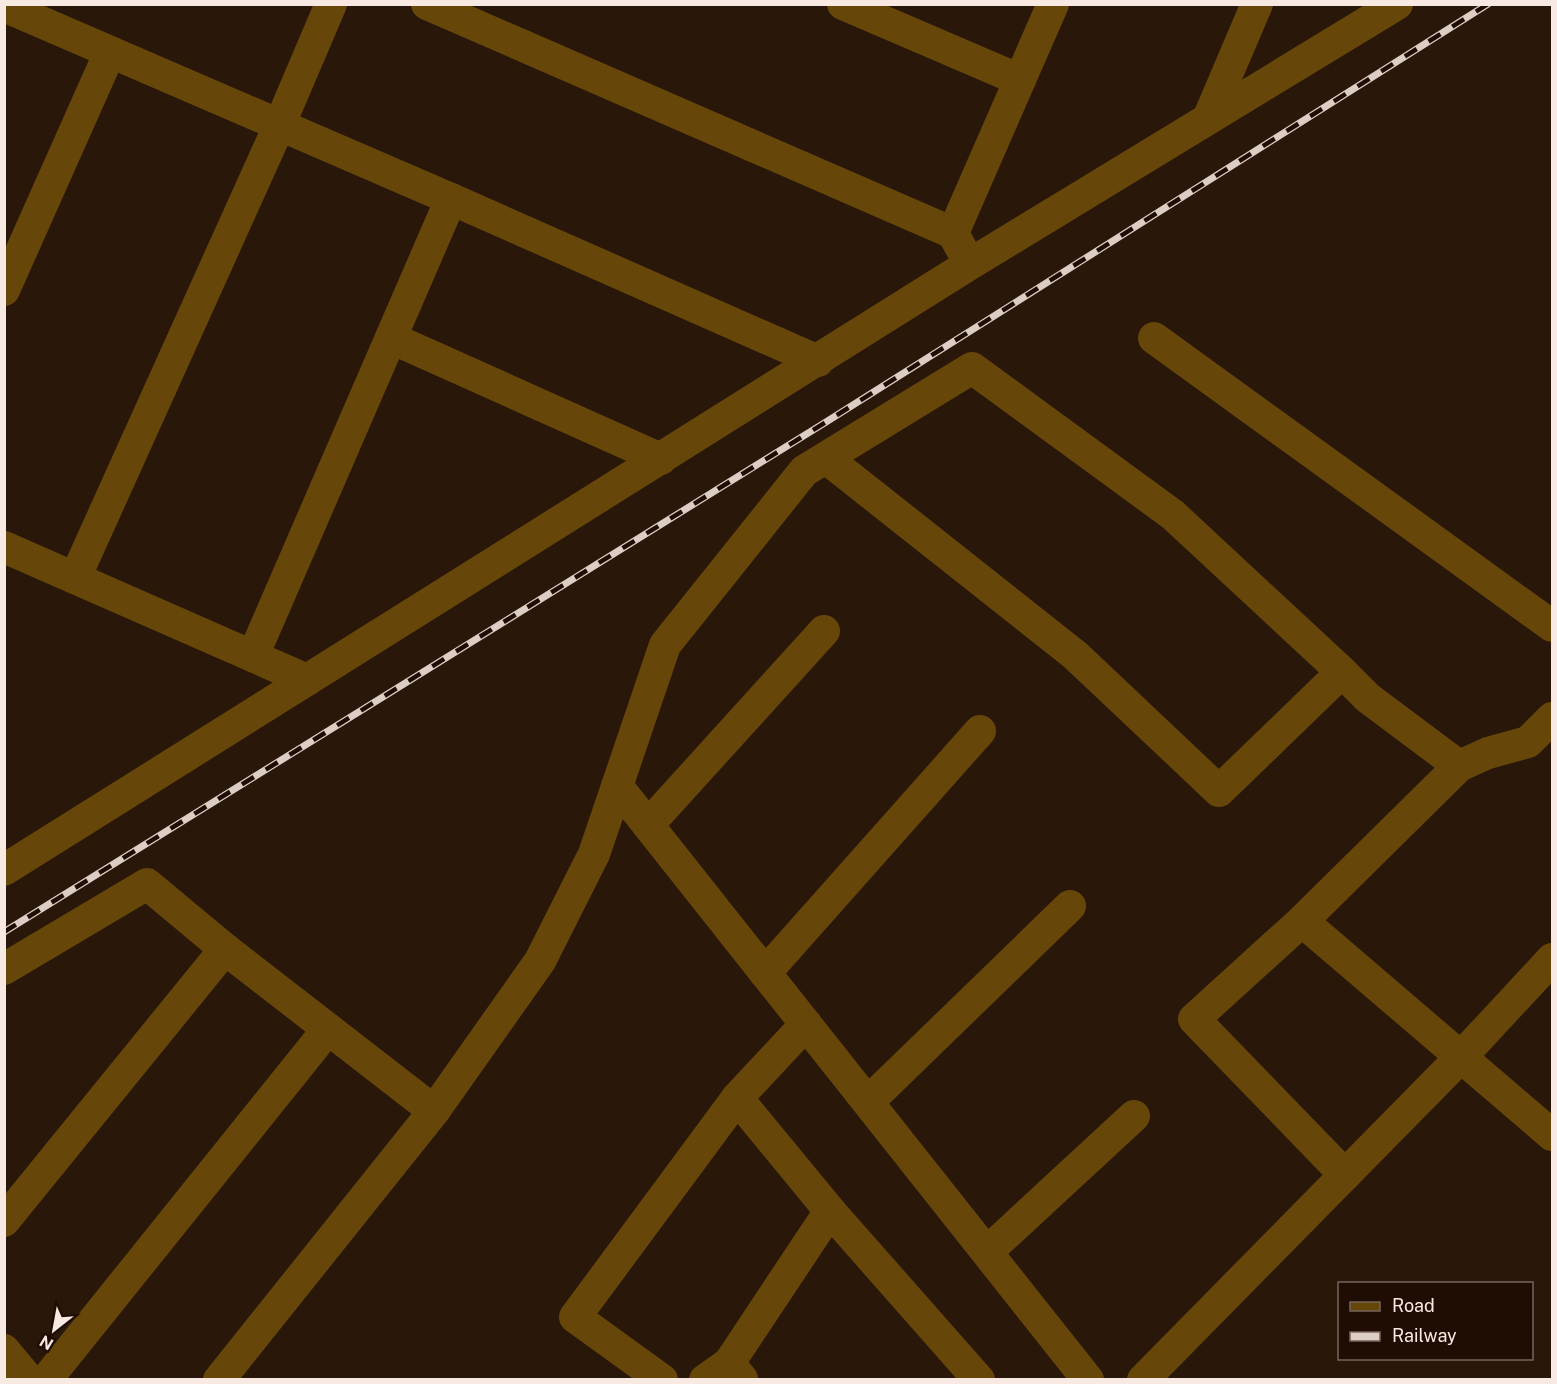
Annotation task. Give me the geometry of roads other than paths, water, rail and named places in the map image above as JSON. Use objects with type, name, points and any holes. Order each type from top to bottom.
[{"type":"street","points":[[75,578],[279,126],[331,4]]},
{"type":"street","points":[[427,4],[953,233],[970,264]]},
{"type":"street","points":[[843,4],[1020,80]]},
{"type":"street","points":[[953,233],[1053,4]]},
{"type":"street","points":[[1208,119],[1257,4]]},
{"type":"street","points":[[4,870],[970,264],[1397,4]]},
{"type":"street","points":[[4,6],[818,361]]},
{"type":"street","points":[[4,290],[110,52]]},
{"type":"street","points":[[253,656],[451,200]]},
{"type":"street","points":[[391,338],[661,459]]},
{"type":"street","points":[[1154,338],[1552,626]]},
{"type":"street","points":[[219,1380],[434,1112],[540,961],[594,854],[665,645],[804,471],[972,369],[1173,515],[1368,698],[1459,766]]},
{"type":"street","points":[[826,458],[1075,655],[1219,791],[1342,672]]},
{"type":"street","points":[[4,547],[307,680]]},
{"type":"street","points":[[648,825],[824,631]]},
{"type":"street","points":[[1345,1175],[1194,1019],[1302,921],[1459,766],[1488,753],[1528,742],[1552,718]]},
{"type":"street","points":[[765,973],[981,731]]},
{"type":"street","points":[[617,786],[1088,1380]]},
{"type":"street","points":[[4,969],[147,884],[434,1112]]},
{"type":"street","points":[[868,1102],[1070,906]]},
{"type":"street","points":[[1302,921],[1552,1135]]},
{"type":"street","points":[[4,1221],[225,948]]},
{"type":"street","points":[[1143,1380],[1461,1057],[1552,959]]},
{"type":"street","points":[[662,1380],[575,1317],[737,1098],[806,1024]]},
{"type":"street","points":[[46,1380],[328,1029]]},
{"type":"street","points":[[737,1098],[830,1211],[979,1380]]},
{"type":"street","points":[[987,1252],[1134,1116]]},
{"type":"street","points":[[725,1374],[830,1211]]},
{"type":"street","points":[[4,1350],[29,1380]]},
{"type":"railway","points":[[4,932],[826,422],[1488,4]]}]
